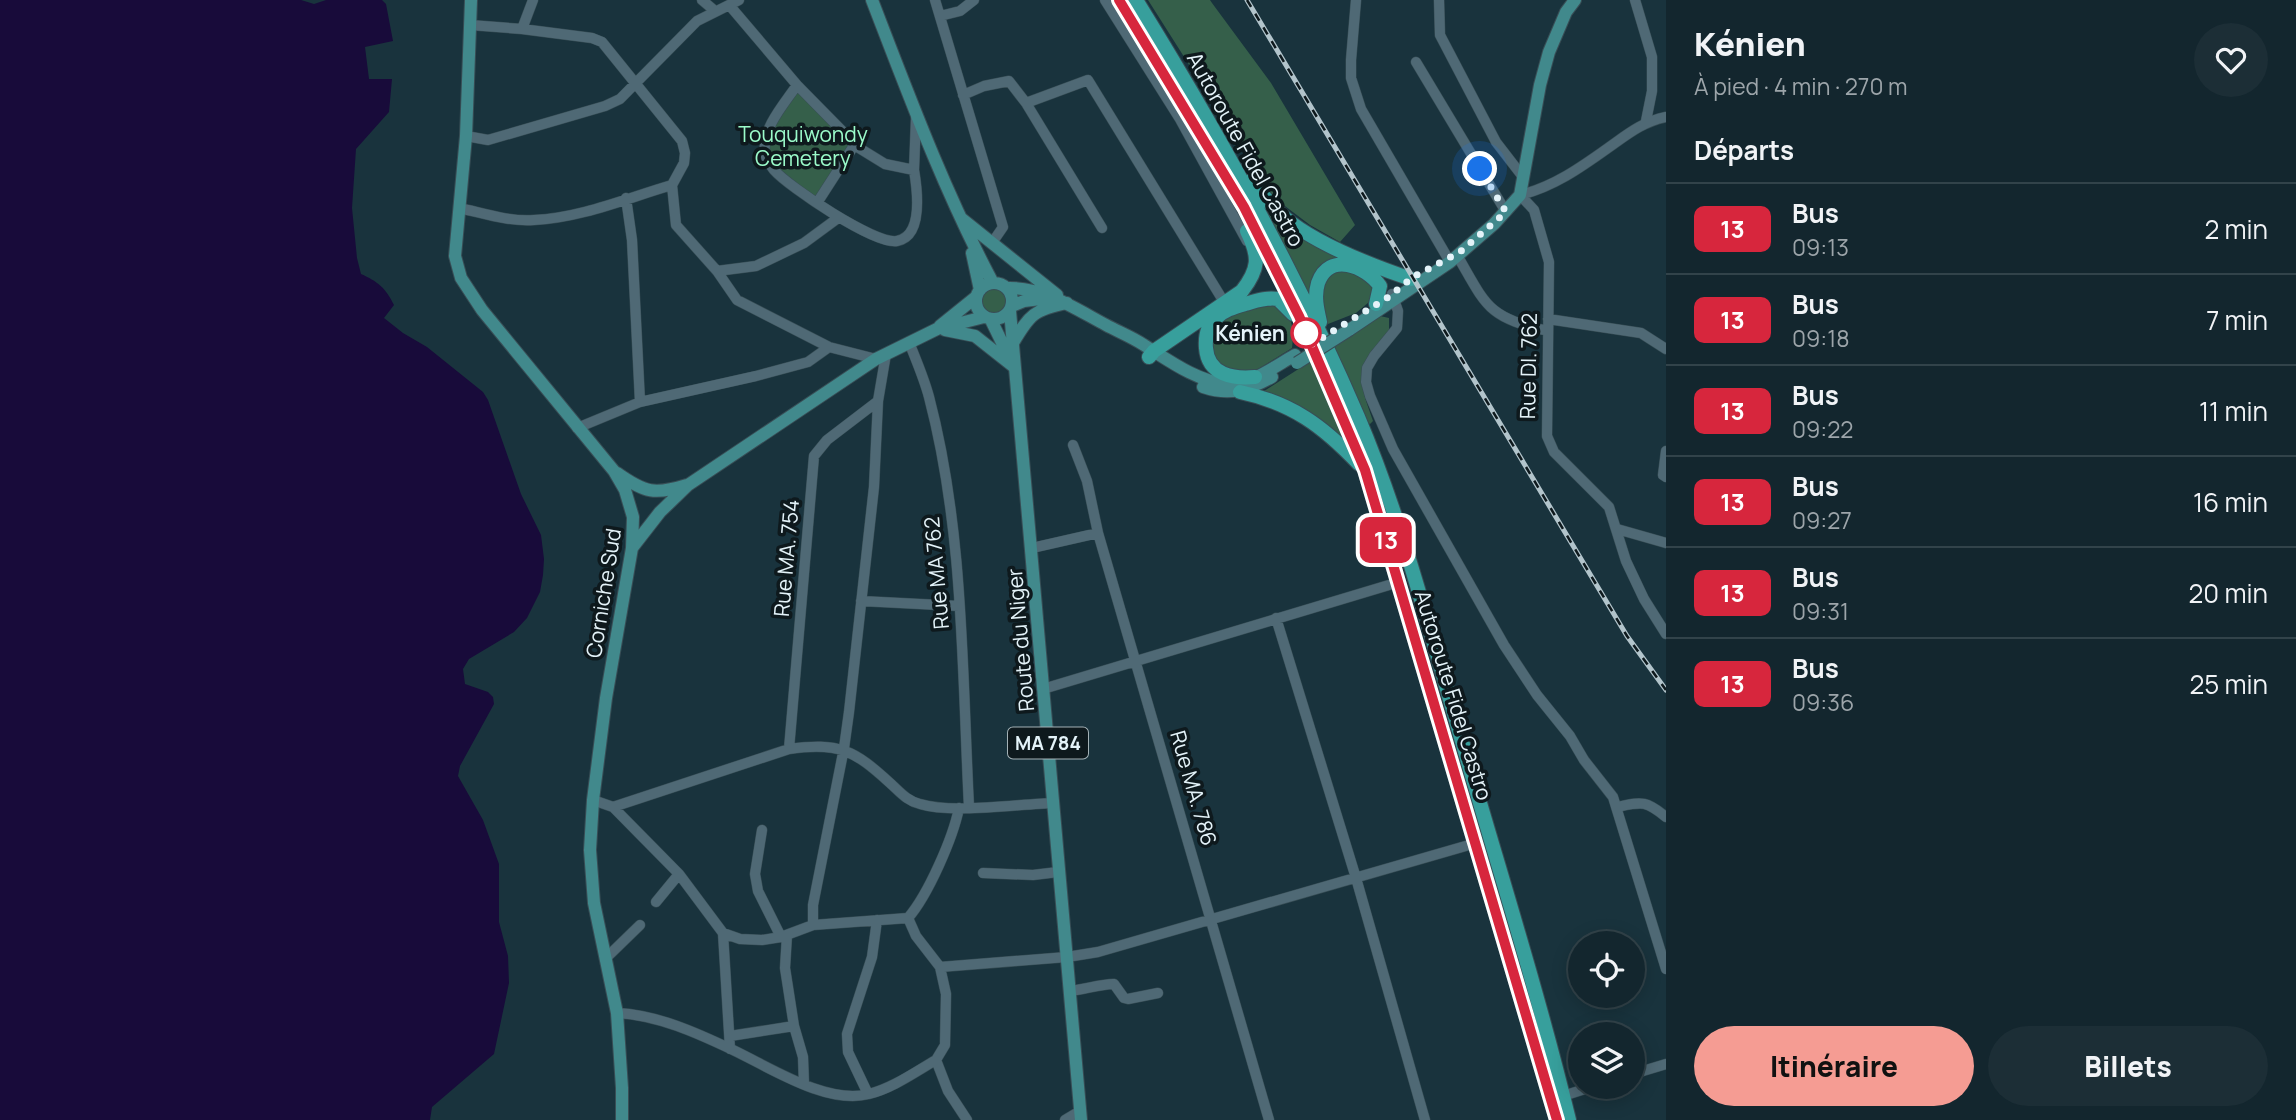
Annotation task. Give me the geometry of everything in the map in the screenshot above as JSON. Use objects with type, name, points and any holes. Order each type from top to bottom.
[{"type":"highway","name":"Autoroute Fidel Castro","points":[[1119,0],[1244,207],[1305,330],[1365,470],[1557,1120]]},
{"type":"highway","name":"Autoroute Fidel Castro","points":[[1136,0],[1230,155],[1270,231],[1359,419],[1395,516],[1569,1120]]},
{"type":"highway","points":[[1230,155],[1266,200],[1284,217],[1318,239],[1411,279]]},
{"type":"highway","points":[[1151,354],[1242,291],[1256,272],[1256,255],[1251,239],[1212,158]]},
{"type":"highway","points":[[1368,262],[1382,277],[1387,297]]},
{"type":"highway","points":[[1328,350],[1316,306],[1317,285],[1333,266],[1350,264],[1365,270],[1387,297]]},
{"type":"highway","points":[[1255,377],[1225,375],[1209,363],[1205,338],[1215,319],[1228,309],[1270,298],[1278,299],[1289,308],[1305,330]]},
{"type":"highway","points":[[1240,391],[1278,402],[1323,428],[1365,470]]},
{"type":"main road","name":"Corniche Sud","points":[[471,0],[466,136],[455,256],[461,278],[482,310],[614,471],[625,490],[633,517],[632,548],[615,635],[590,830],[594,903],[617,1013],[622,1120]]},
{"type":"main road","points":[[872,0],[916,114],[969,239],[993,283],[1007,288],[1024,288],[1068,303]]},
{"type":"main road","points":[[1387,297],[1454,257],[1506,212],[1520,195],[1539,85],[1549,52],[1566,12],[1575,0]]},
{"type":"main road","points":[[961,219],[1068,303],[1109,327],[1131,336],[1151,354],[1206,388],[1222,392],[1240,391],[1258,385],[1347,327],[1411,279],[1454,257]]},
{"type":"main road","points":[[969,239],[978,293],[977,308],[988,318]]},
{"type":"main road","points":[[937,329],[993,283]]},
{"type":"main road","points":[[1007,288],[1011,308]]},
{"type":"main road","points":[[632,548],[660,512],[688,485],[881,356],[937,329],[988,318],[1002,318],[1011,308],[1031,300],[1054,298]]},
{"type":"main road","points":[[1013,344],[1032,314],[1041,308],[1068,303]]},
{"type":"main road","name":"Route du Niger","points":[[1011,308],[1013,366],[1032,548],[1081,1115]]},
{"type":"main road","name":"Route du Niger","points":[[988,318],[1013,366]]},
{"type":"main road","points":[[937,329],[975,336],[1013,366]]},
{"type":"main road","points":[[1151,354],[1211,381],[1228,384],[1255,377],[1296,359]]},
{"type":"main road","points":[[614,471],[644,491],[662,493],[688,485]]},
{"type":"street","points":[[523,29],[533,0]]},
{"type":"street","points":[[702,0],[715,11]]},
{"type":"street","points":[[935,0],[1003,227],[992,243]]},
{"type":"street","points":[[940,16],[960,11],[974,0]]},
{"type":"street","points":[[1105,0],[1180,119],[1219,188],[1248,243],[1256,272]]},
{"type":"street","points":[[1356,0],[1351,78],[1361,109],[1454,257],[1492,309],[1509,320],[1548,331]]},
{"type":"street","points":[[1439,0],[1440,35],[1496,142],[1523,177]]},
{"type":"street","points":[[1635,0],[1652,57],[1652,91],[1646,121]]},
{"type":"street","points":[[466,136],[488,140],[605,106],[620,99],[698,21],[735,3],[797,85],[855,144],[885,163],[914,170]]},
{"type":"street","points":[[470,25],[523,29],[592,38],[602,42],[682,141],[684,163],[672,185],[676,225],[737,300],[829,347],[881,356],[874,487],[862,601],[844,748],[813,905],[813,925]]},
{"type":"street","points":[[1416,62],[1506,212]]},
{"type":"street","points":[[1026,103],[1088,80],[1224,302]]},
{"type":"street","points":[[963,95],[984,86],[1009,81],[1026,103],[1102,228]]},
{"type":"street","points":[[797,85],[766,133],[766,158],[775,171],[838,218],[889,241],[900,241],[909,234],[915,219],[919,199],[914,170],[916,114]]},
{"type":"street","points":[[1520,195],[1540,190],[1573,173],[1646,121],[1666,117]]},
{"type":"street","points":[[817,203],[855,144]]},
{"type":"street","points":[[458,208],[515,220],[535,220],[585,212],[672,185]]},
{"type":"street","name":"Rue DI. 762","points":[[1520,195],[1534,211],[1549,262],[1547,436],[1554,453],[1609,506],[1626,561],[1644,599],[1666,634]]},
{"type":"street","points":[[626,198],[632,240],[640,402]]},
{"type":"street","points":[[716,271],[756,266],[804,243],[838,218]]},
{"type":"street","points":[[1387,297],[1394,315],[1394,332],[1367,368],[1366,382],[1393,449],[1504,645],[1537,695],[1613,797],[1666,970]]},
{"type":"street","points":[[1548,319],[1641,333],[1666,349]]},
{"type":"street","name":"Rue MA 762","points":[[908,918],[919,905],[964,807],[956,549],[943,462],[929,396],[909,342]]},
{"type":"street","points":[[577,428],[640,402],[808,362],[829,347]]},
{"type":"street","name":"Rue MA. 754","points":[[789,749],[814,457],[827,440],[878,401]]},
{"type":"street","name":"Rue MA. 786","points":[[1073,444],[1087,481],[1098,533],[1269,1120]]},
{"type":"street","points":[[1665,476],[1666,451]]},
{"type":"street","points":[[1617,529],[1666,543]]},
{"type":"street","points":[[1032,548],[1098,533]]},
{"type":"street","points":[[1043,689],[1399,582]]},
{"type":"street","points":[[862,601],[959,606]]},
{"type":"street","points":[[1276,618],[1356,878],[1425,1120]]},
{"type":"street","points":[[613,807],[789,749],[805,747],[844,748],[869,763],[909,801],[934,807],[1054,803]]},
{"type":"street","points":[[593,800],[613,807],[679,874],[723,933],[730,1049]]},
{"type":"street","points":[[1617,807],[1643,802],[1666,817]]},
{"type":"street","points":[[762,830],[755,874],[758,891],[784,936],[785,968],[794,1026],[803,1058],[804,1084]]},
{"type":"street","points":[[940,967],[1098,952],[1476,843]]},
{"type":"street","points":[[983,873],[1033,875],[1058,872]]},
{"type":"street","points":[[656,902],[679,874]]},
{"type":"street","points":[[617,1013],[637,1014],[667,1022],[804,1084],[829,1093],[850,1096],[868,1094],[897,1083],[936,1060],[945,1045],[946,995],[940,967],[916,936],[908,918],[813,925],[784,936],[762,940],[740,939],[723,933]]},
{"type":"street","points":[[868,1094],[848,1052],[846,1034],[872,957],[877,920]]},
{"type":"street","points":[[605,959],[640,925]]},
{"type":"street","points":[[1069,991],[1092,989],[1107,983],[1114,984],[1124,998],[1128,999],[1157,993]]},
{"type":"street","points":[[730,1036],[794,1026]]},
{"type":"street","points":[[936,1060],[948,1091],[967,1120]]},
{"type":"street","points":[[1645,1070],[1666,1063]]},
{"type":"street","points":[[1563,1096],[1568,1094]]},
{"type":"street","points":[[1065,1120],[1081,1115]]},
{"type":"green space","points":[[1148,0],[1210,0],[1271,83],[1355,225],[1340,242],[1310,225],[1273,197]]},
{"type":"green space","name":"Touquiwondy Cemetery","points":[[797,88],[852,145],[817,198],[777,170],[770,160],[768,149],[772,128]]},
{"type":"green space","points":[[1251,190],[1358,264],[1332,263],[1313,302]]},
{"type":"green space","points":[[1352,270],[1371,282],[1375,297],[1356,313],[1328,324],[1322,309],[1324,277],[1332,271]]},
{"type":"green space","points":[[994,286],[1005,291],[1010,302],[1005,313],[994,318],[983,313],[978,302],[983,291]]},
{"type":"green space","points":[[1263,303],[1280,308],[1289,318],[1293,331],[1292,348],[1247,376],[1237,376],[1213,361],[1211,333],[1224,318]]},
{"type":"green space","points":[[1380,316],[1389,318],[1389,332],[1371,352],[1362,378],[1364,395],[1373,421],[1370,424],[1365,421],[1333,347]]},
{"type":"green space","points":[[1311,361],[1348,449],[1261,393]]},
{"type":"shaded area","points":[[0,0],[301,0],[314,4],[326,0],[382,0],[386,4],[393,41],[365,47],[369,79],[392,79],[389,112],[356,149],[352,208],[361,274],[372,279],[391,299],[394,305],[384,318],[427,347],[483,392],[521,494],[541,535],[544,559],[540,592],[527,618],[514,632],[469,659],[463,669],[465,684],[488,692],[493,697],[494,704],[460,766],[458,776],[483,820],[499,864],[499,922],[508,956],[509,983],[494,1054],[432,1107],[430,1120],[0,1120]]},
{"type":"railway","points":[[1247,0],[1627,636],[1666,690]]},
{"type":"bus line","name":"13","points":[[1119,0],[1244,207],[1299,316],[1365,470],[1557,1120]]},
{"type":"place","name":"Kénien","points":[[1306,333]]},
{"type":"route","points":[[1306,333],[1312,344],[1387,298],[1413,277],[1460,252],[1494,224],[1506,212],[1480,169]]}]
